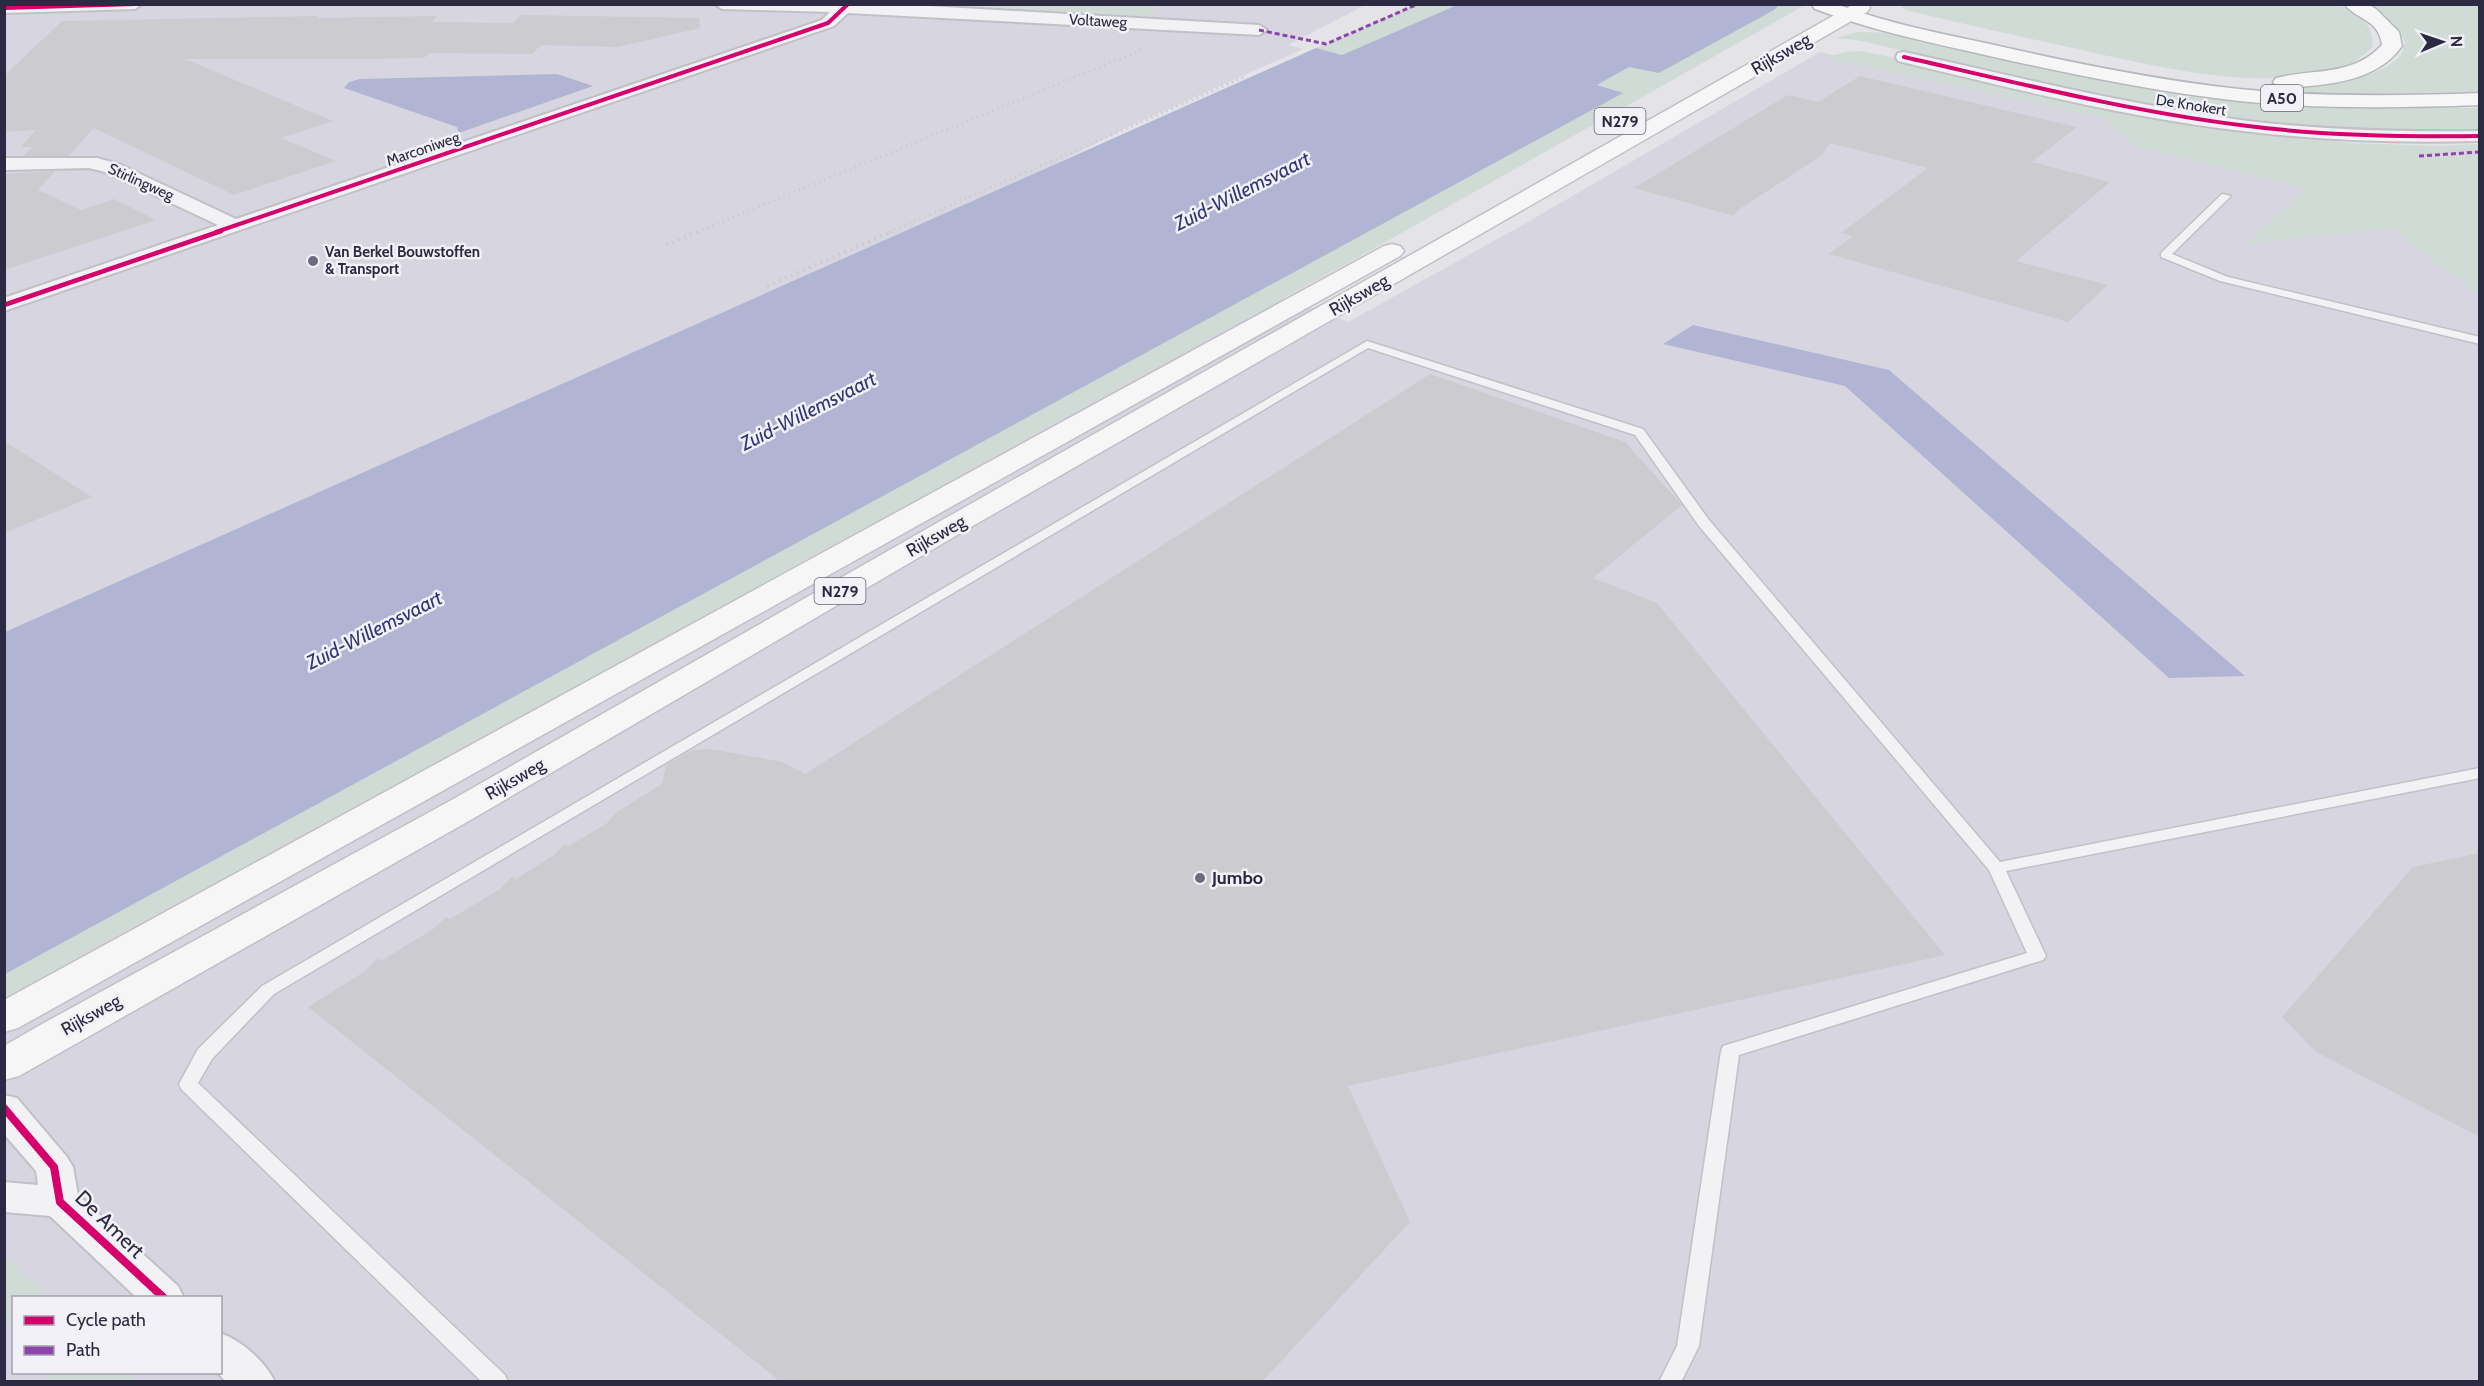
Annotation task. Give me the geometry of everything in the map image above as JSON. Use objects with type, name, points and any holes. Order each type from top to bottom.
[{"type":"main road","name":"A50","points":[[1822,5],[1859,9],[2172,75],[2217,80],[2274,82],[2339,76],[2366,69],[2382,59],[2392,46],[2390,32],[2370,13],[2353,4]]},
{"type":"main road","name":"Rijksweg","points":[[1800,17],[1822,5]]},
{"type":"main road","name":"A50","points":[[1859,9],[1900,30],[2099,73],[2209,92],[2333,101],[2480,99]]},
{"type":"main road","name":"Rijksweg","points":[[4,1065],[461,810],[964,519],[1859,9]]},
{"type":"main road","name":"Rijksweg","points":[[4,1018],[1418,236]]},
{"type":"street","points":[[4,8],[135,4]]},
{"type":"street","name":"Voltaweg","points":[[722,4],[844,8],[1259,30]]},
{"type":"street","name":"Marconiweg","points":[[4,305],[828,23],[844,8]]},
{"type":"street","name":"De Knokert","points":[[1904,57],[2145,110],[2217,122],[2333,135],[2407,138],[2480,136]]},
{"type":"street","name":"Stirlingweg","points":[[4,164],[90,162],[112,168],[235,226]]},
{"type":"street","name":"De Amert","points":[[4,1108],[54,1167],[60,1202],[162,1296]]},
{"type":"street","name":"De Amert","points":[[4,1197],[60,1202]]},
{"type":"street","points":[[222,1352],[255,1382]]},
{"type":"lane","points":[[2226,196],[2165,255],[2224,279],[2480,341]]},
{"type":"lane","points":[[497,1382],[188,1084],[205,1054],[268,990],[1367,344],[1639,432],[1704,523],[1996,868],[2037,956],[1730,1050],[1688,1346],[1670,1382]]},
{"type":"lane","points":[[1996,868],[2480,772]]},
{"type":"shaded area","points":[[872,4],[1146,19],[1161,5],[1365,5],[1288,45],[1303,49],[1130,126],[915,236],[1251,286],[1348,322],[1526,223],[1820,52],[2479,199],[2479,1381],[5,1381],[4,5]]},
{"type":"shaded area","points":[[872,5],[1161,5],[1146,19]]},
{"type":"shaded area","points":[[1413,5],[1457,5],[1342,55],[1316,48]]},
{"type":"shaded area","points":[[1779,5],[1805,5],[1359,257],[1054,423],[599,677],[5,997],[5,974],[1622,93],[1597,85],[1629,67],[1774,10]]},
{"type":"shaded area","points":[[1899,5],[2340,5],[2359,17],[2368,26],[2373,47],[2359,59],[2343,67],[2311,75],[2243,78],[2138,62],[1908,11]]},
{"type":"shaded area","points":[[2364,5],[2479,5],[2479,94],[2377,96],[2263,89],[2316,85],[2357,78],[2375,72],[2401,55],[2405,42],[2397,29],[2377,12]]},
{"type":"shaded area","points":[[1858,32],[1898,33],[2214,97],[2340,107],[2479,108],[2479,131],[2282,123],[2171,108],[1856,40],[1836,38]]},
{"type":"shaded area","points":[[1861,51],[2247,130],[2350,143],[2440,146],[2479,144],[2479,296],[2393,229],[2247,244],[2306,189],[2137,147],[2103,118],[1826,58],[1845,52]]},
{"type":"shaded area","points":[[5,1256],[48,1296],[12,1296],[12,1328],[5,1321]]},
{"type":"shaded area","points":[[51,1374],[129,1374],[138,1381],[43,1381]]},
{"type":"water","name":"Zuid-Willemsvaart","points":[[1457,5],[1779,5],[1774,10],[1659,73],[1629,67],[1597,85],[1623,93],[5,974],[5,632],[1316,48],[1342,55]]},
{"type":"water","points":[[557,74],[593,86],[456,134],[457,127],[344,88],[349,82],[360,79]]},
{"type":"water","points":[[1693,325],[1889,370],[2245,676],[2169,678],[1845,386],[1663,344]]},
{"type":"building","points":[[521,15],[699,18],[700,28],[618,47],[541,45],[532,54],[429,53],[424,58],[364,59],[185,59],[333,121],[281,138],[336,161],[234,195],[94,128],[69,156],[23,156],[32,147],[20,147],[36,130],[4,132],[4,76],[62,21],[437,16],[432,22],[513,23]]},
{"type":"building","points":[[1860,76],[2077,127],[2032,162],[2110,182],[2016,261],[2108,285],[2068,322],[1829,254],[1853,236],[1841,233],[1928,168],[1830,143],[1821,156],[1738,210],[1734,216],[1634,188],[1788,95],[1818,102]]},
{"type":"building","points":[[55,171],[38,190],[81,210],[114,199],[156,220],[4,270],[4,174]]},
{"type":"building","name":"Jumbo","points":[[1430,374],[1625,442],[1682,505],[1593,578],[1657,603],[1945,955],[1348,1086],[1410,1222],[1262,1382],[781,1382],[308,1007],[364,972],[378,958],[381,961],[433,929],[446,917],[450,919],[500,889],[512,876],[516,879],[554,855],[565,844],[569,846],[607,823],[617,812],[662,784],[666,765],[692,750],[710,749],[783,762],[805,774]]},
{"type":"building","points":[[4,441],[92,497],[4,533]]},
{"type":"building","points":[[2480,853],[2480,1137],[2316,1052],[2282,1017],[2413,867]]},
{"type":"railway","points":[[697,232],[1146,48]]},
{"type":"railway","points":[[889,232],[1244,77]]},
{"type":"railway","points":[[666,245],[700,231]]},
{"type":"railway","points":[[767,286],[893,231]]},
{"type":"marked path","points":[[1259,30],[1326,44],[1418,4]]},
{"type":"marked path","points":[[2419,156],[2480,152]]},
{"type":"cycle path","points":[[4,8],[135,4]]},
{"type":"cycle path","points":[[4,305],[828,23],[848,4]]},
{"type":"cycle path","points":[[1904,57],[2099,100],[2216,122],[2348,135],[2480,136]]},
{"type":"cycle path","points":[[4,1108],[54,1167],[60,1202],[162,1296]]},
{"type":"place","name":"Van Berkel Bouwstoffen & Transport","points":[[313,261]]},
{"type":"place","name":"Jumbo","points":[[1200,878]]}]
